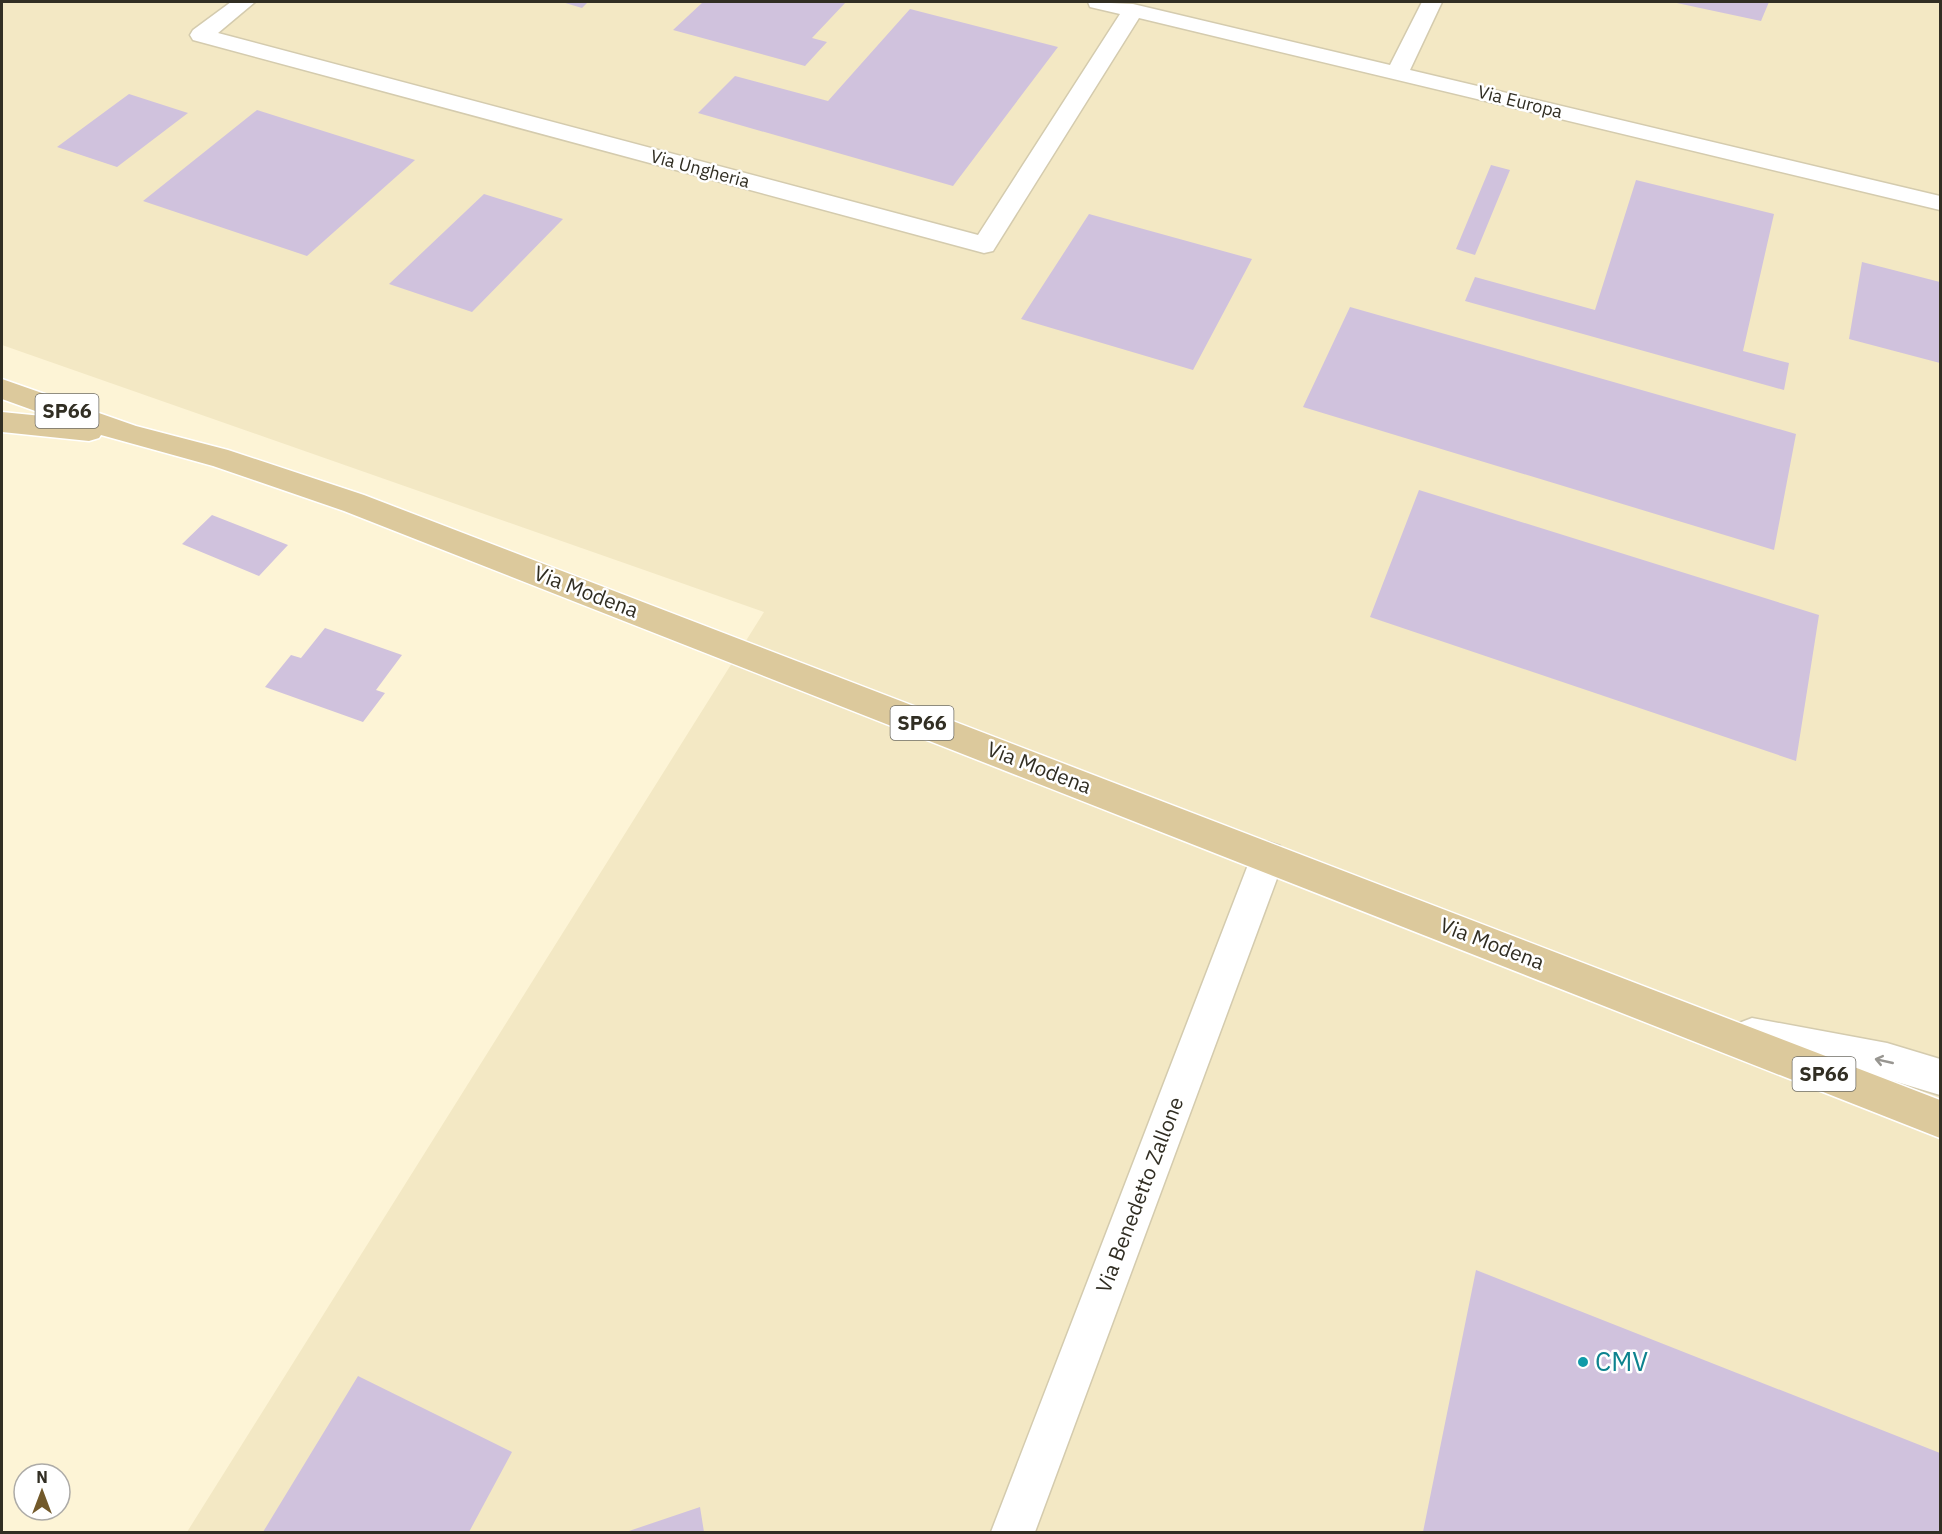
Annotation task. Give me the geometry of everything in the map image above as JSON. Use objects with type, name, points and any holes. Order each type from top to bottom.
[{"type":"main road","name":"Via Modena","points":[[2,389],[131,435],[239,464],[365,507],[1941,1119]]},
{"type":"main road","name":"Via Modena","points":[[2,422],[131,435]]},
{"type":"street","name":"Via Ungheria","points":[[244,2],[201,35],[984,245],[1133,10]]},
{"type":"street","name":"Via Europa","points":[[1098,2],[1941,203]]},
{"type":"street","points":[[1398,72],[1432,2]]},
{"type":"street","name":"Via Benedetto Zallone","points":[[1013,1533],[1268,857]]},
{"type":"street","points":[[1707,1028],[1887,1061],[1941,1077]]},
{"type":"shaded area","points":[[2,2],[1940,2],[1940,1532],[187,1532],[764,612],[2,345]]},
{"type":"building","points":[[562,2],[588,2],[582,8]]},
{"type":"building","points":[[703,2],[846,2],[812,38],[827,42],[805,66],[673,30]]},
{"type":"building","points":[[1672,2],[1769,2],[1761,21]]},
{"type":"building","points":[[910,9],[1058,47],[953,186],[698,113],[735,76],[828,101]]},
{"type":"building","points":[[129,94],[188,113],[117,167],[57,147]]},
{"type":"building","points":[[257,110],[415,160],[307,256],[143,201]]},
{"type":"building","points":[[1491,165],[1510,170],[1475,255],[1456,249]]},
{"type":"building","points":[[1636,180],[1774,214],[1743,351],[1789,363],[1784,390],[1465,301],[1475,277],[1595,310]]},
{"type":"building","points":[[484,194],[563,219],[472,312],[389,284]]},
{"type":"building","points":[[1089,214],[1252,259],[1193,370],[1021,319]]},
{"type":"building","points":[[1862,262],[1940,282],[1940,363],[1849,339]]},
{"type":"building","points":[[1350,307],[1796,434],[1774,550],[1303,407]]},
{"type":"building","points":[[1419,490],[1819,615],[1796,761],[1370,617]]},
{"type":"building","points":[[212,515],[288,545],[259,576],[182,544]]},
{"type":"building","points":[[325,628],[402,655],[376,690],[385,693],[363,722],[265,687],[291,655],[301,658]]},
{"type":"building","name":"CMV","points":[[1476,1270],[1940,1453],[1940,1532],[1423,1532]]},
{"type":"building","points":[[358,1376],[512,1452],[469,1532],[263,1532]]},
{"type":"building","points":[[700,1507],[704,1532],[626,1532]]},
{"type":"place","name":"CMV","points":[[1583,1362]]}]
